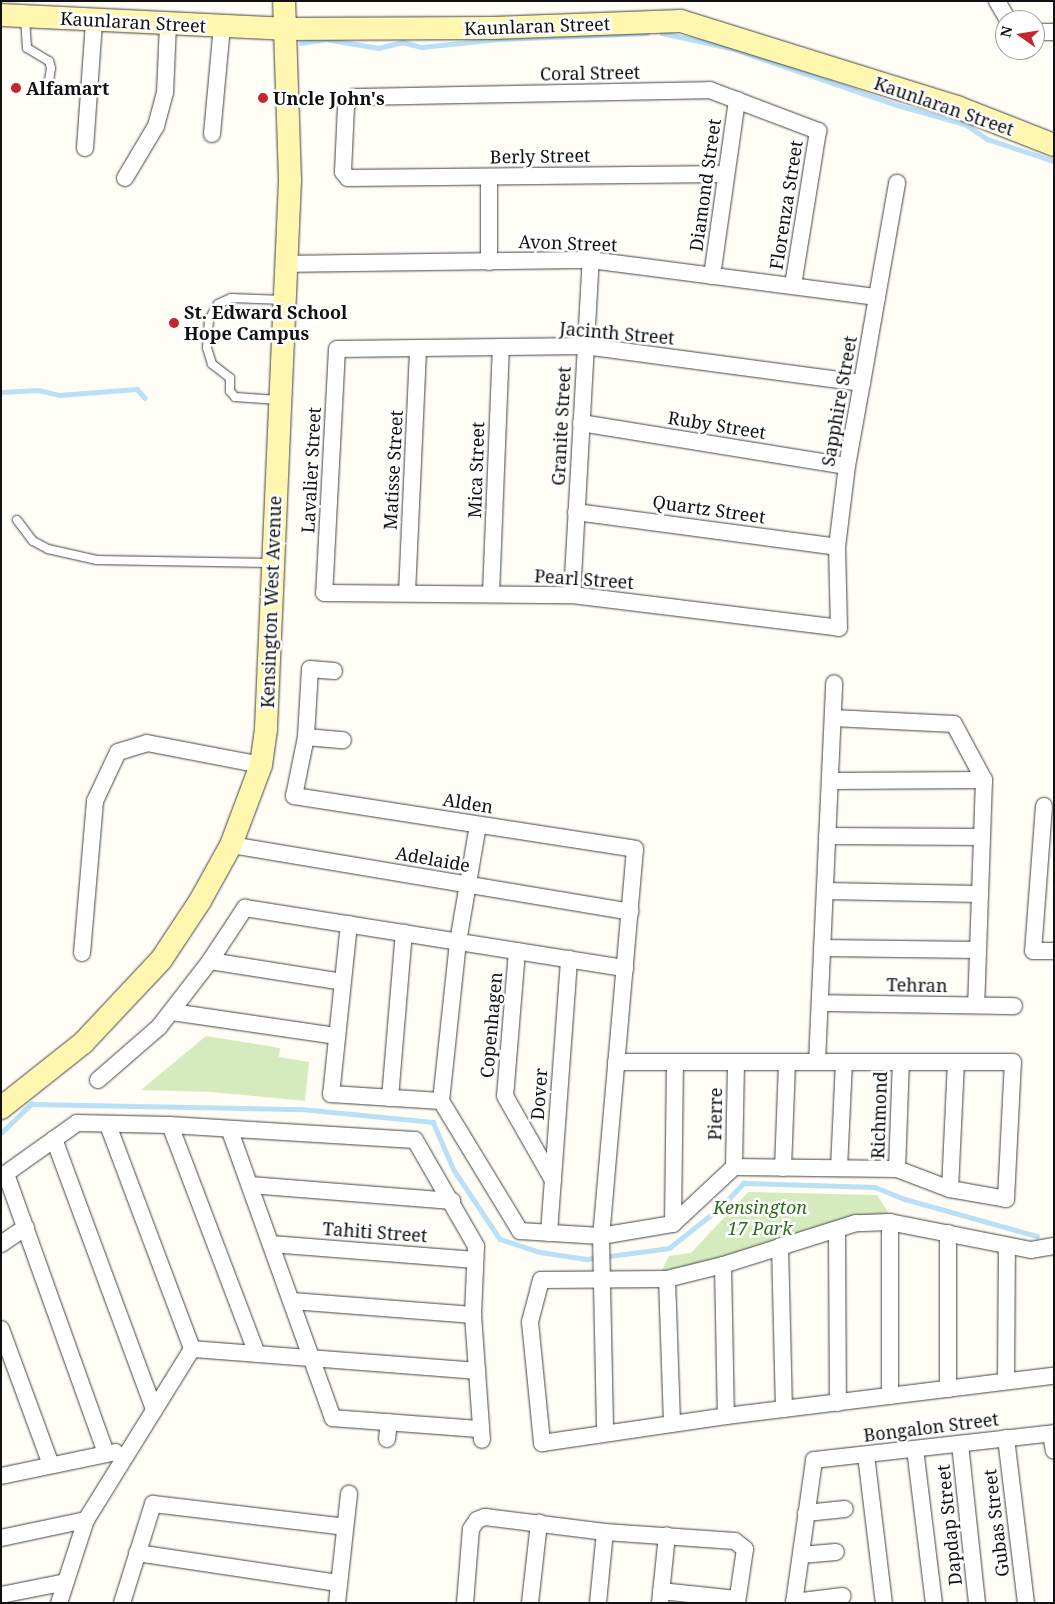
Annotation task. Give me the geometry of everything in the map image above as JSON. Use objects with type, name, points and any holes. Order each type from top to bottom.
[{"type":"street","name":"Kensington West Avenue","points":[[1,1108],[83,1043],[161,960],[200,901],[231,845],[261,765],[266,728],[290,138],[284,1]]},
{"type":"street","name":"Kaunlaran Street","points":[[1,16],[284,29],[491,28],[681,21],[957,107],[1054,145]]},
{"type":"street","points":[[85,148],[94,21]]},
{"type":"street","points":[[125,178],[156,126],[164,93],[168,25]]},
{"type":"street","points":[[212,134],[222,26]]},
{"type":"street","name":"Coral Street","points":[[353,178],[343,172],[346,105],[354,97],[710,90],[818,131]]},
{"type":"street","name":"Diamond Street","points":[[712,276],[737,100]]},
{"type":"street","name":"Florenza Street","points":[[793,286],[818,131]]},
{"type":"street","name":"Berly Street","points":[[353,178],[726,174]]},
{"type":"street","points":[[488,177],[489,262]]},
{"type":"street","name":"Sapphire Street","points":[[838,628],[837,547],[847,466],[897,183]]},
{"type":"street","name":"Avon Street","points":[[286,264],[591,260],[877,298]]},
{"type":"street","name":"Granite Street","points":[[572,595],[591,260]]},
{"type":"street","name":"Jacinth Street","points":[[337,350],[586,346],[862,383]]},
{"type":"street","name":"Mica Street","points":[[491,594],[501,347]]},
{"type":"street","name":"Matisse Street","points":[[407,593],[418,348]]},
{"type":"street","name":"Lavalier Street","points":[[324,593],[337,350]]},
{"type":"street","name":"Ruby Street","points":[[581,423],[847,466]]},
{"type":"street","name":"Quartz Street","points":[[576,512],[837,547]]},
{"type":"street","name":"Pearl Street","points":[[324,593],[572,595],[838,628]]},
{"type":"street","points":[[334,671],[310,670],[306,736],[343,740]]},
{"type":"street","points":[[817,1062],[834,683]]},
{"type":"street","points":[[833,718],[954,724],[984,780],[976,1005]]},
{"type":"street","name":"Alden","points":[[306,736],[294,796],[635,849],[630,912]]},
{"type":"street","points":[[82,953],[95,801],[118,752],[147,744],[261,765]]},
{"type":"street","points":[[830,780],[984,780]]},
{"type":"street","points":[[1044,806],[1033,951],[1054,952]]},
{"type":"street","points":[[478,824],[458,942],[441,1101],[520,1231],[549,1233],[601,1241],[673,1224],[734,1167],[897,1169],[950,1189],[1006,1199],[1013,1062],[616,1062]]},
{"type":"street","points":[[827,836],[982,837]]},
{"type":"street","name":"Adelaide","points":[[231,845],[630,912]]},
{"type":"street","points":[[825,891],[980,894]]},
{"type":"street","points":[[98,1080],[145,1042],[172,1012],[210,961],[245,908],[625,968]]},
{"type":"street","points":[[605,1433],[601,1241],[630,912]]},
{"type":"street","points":[[349,924],[330,1094],[441,1101]]},
{"type":"street","points":[[390,1098],[404,933]]},
{"type":"street","points":[[822,948],[978,950]]},
{"type":"street","name":"Copenhagen","points":[[517,951],[505,1096],[553,1180]]},
{"type":"street","name":"Dover","points":[[549,1233],[569,959]]},
{"type":"street","points":[[210,961],[342,982]]},
{"type":"street","name":"Tehran","points":[[820,1003],[1014,1006]]},
{"type":"street","points":[[172,1012],[337,1036]]},
{"type":"street","points":[[673,1224],[675,1062]]},
{"type":"street","name":"Pierre","points":[[734,1167],[736,1062]]},
{"type":"street","points":[[783,1168],[787,1062]]},
{"type":"street","points":[[839,1168],[844,1062]]},
{"type":"street","name":"Richmond","points":[[897,1169],[900,1062]]},
{"type":"street","points":[[950,1189],[956,1062]]},
{"type":"street","points":[[106,1453],[26,1227],[3,1175],[77,1123],[170,1125],[230,1131],[415,1140],[452,1201],[476,1246],[473,1314],[482,1435],[388,1422],[334,1418],[230,1131]]},
{"type":"street","points":[[108,1125],[192,1349]]},
{"type":"street","points":[[170,1125],[257,1354]]},
{"type":"street","points":[[54,1139],[154,1410]]},
{"type":"street","points":[[250,1185],[452,1201]]},
{"type":"street","points":[[890,1222],[890,1396]]},
{"type":"street","points":[[1054,1246],[1030,1250],[948,1232],[890,1222],[856,1223],[723,1265],[667,1279],[601,1276],[541,1280],[530,1322],[542,1443],[726,1416],[1054,1376]]},
{"type":"street","points":[[1,1244],[26,1227]]},
{"type":"street","points":[[837,1230],[838,1403]]},
{"type":"street","points":[[948,1232],[948,1389]]},
{"type":"street","name":"Tahiti Street","points":[[271,1244],[475,1260]]},
{"type":"street","points":[[780,1246],[784,1409]]},
{"type":"street","points":[[1006,1381],[1007,1246]]},
{"type":"street","points":[[723,1265],[726,1416]]},
{"type":"street","points":[[667,1279],[672,1424]]},
{"type":"street","points":[[292,1301],[473,1314]]},
{"type":"street","points":[[1,1329],[51,1465]]},
{"type":"street","points":[[192,1349],[477,1371]]},
{"type":"street","points":[[59,1603],[86,1520],[192,1349]]},
{"type":"street","points":[[387,1439],[388,1422]]},
{"type":"street","points":[[1053,1433],[1054,1451]]},
{"type":"street","name":"Bongalon Street","points":[[806,1513],[814,1460],[1053,1433]]},
{"type":"street","name":"Gubas Street","points":[[1006,1438],[1026,1603]]},
{"type":"street","name":"Dapdap Street","points":[[960,1444],[977,1603]]},
{"type":"street","points":[[915,1449],[934,1603]]},
{"type":"street","points":[[1,1476],[106,1453],[128,1451]]},
{"type":"street","points":[[866,1455],[884,1603]]},
{"type":"street","points":[[337,1603],[349,1494]]},
{"type":"street","points":[[122,1603],[153,1504],[345,1526]]},
{"type":"street","points":[[843,1596],[794,1602],[806,1513],[845,1509]]},
{"type":"street","points":[[465,1603],[471,1530],[477,1520],[485,1517],[605,1532],[666,1535],[741,1544],[745,1549],[737,1601],[661,1597],[666,1535]]},
{"type":"street","points":[[1,1538],[86,1520]]},
{"type":"street","points":[[530,1603],[539,1523]]},
{"type":"street","points":[[598,1603],[605,1532]]},
{"type":"street","points":[[800,1555],[836,1552]]},
{"type":"street","points":[[138,1553],[338,1583]]},
{"type":"street","points":[[1,1595],[66,1582]]},
{"type":"lane","points":[[25,16],[27,48],[48,61],[51,68],[47,92]]},
{"type":"lane","points":[[278,400],[235,397],[230,391],[230,378],[212,364],[207,348],[209,320],[218,304],[231,298],[284,300]]},
{"type":"lane","points":[[17,520],[33,541],[48,549],[97,560],[272,563]]},
{"type":"green space","points":[[206,1036],[280,1048],[279,1057],[309,1062],[305,1101],[211,1092],[141,1090]]},
{"type":"green space","name":"Kensington 17 Park","points":[[748,1192],[877,1195],[892,1218],[661,1272],[669,1256],[691,1253]]},
{"type":"waterway","points":[[301,43],[325,39],[378,48],[403,42],[422,47],[499,39],[647,33]]},
{"type":"waterway","points":[[662,33],[734,49],[897,105],[965,124],[987,139],[1054,161]]},
{"type":"waterway","points":[[1,392],[39,390],[59,395],[137,389],[145,398]]},
{"type":"waterway","points":[[1,1133],[31,1104],[301,1109],[433,1122],[454,1170],[500,1239],[540,1252],[587,1259],[669,1248],[721,1207],[743,1183],[875,1187],[905,1199],[1037,1236]]},
{"type":"place","name":"Alfamart","points":[[16,88]]},
{"type":"place","name":"Uncle John's","points":[[263,98]]},
{"type":"place","name":"St. Edward School Hope Campus","points":[[174,323]]}]
